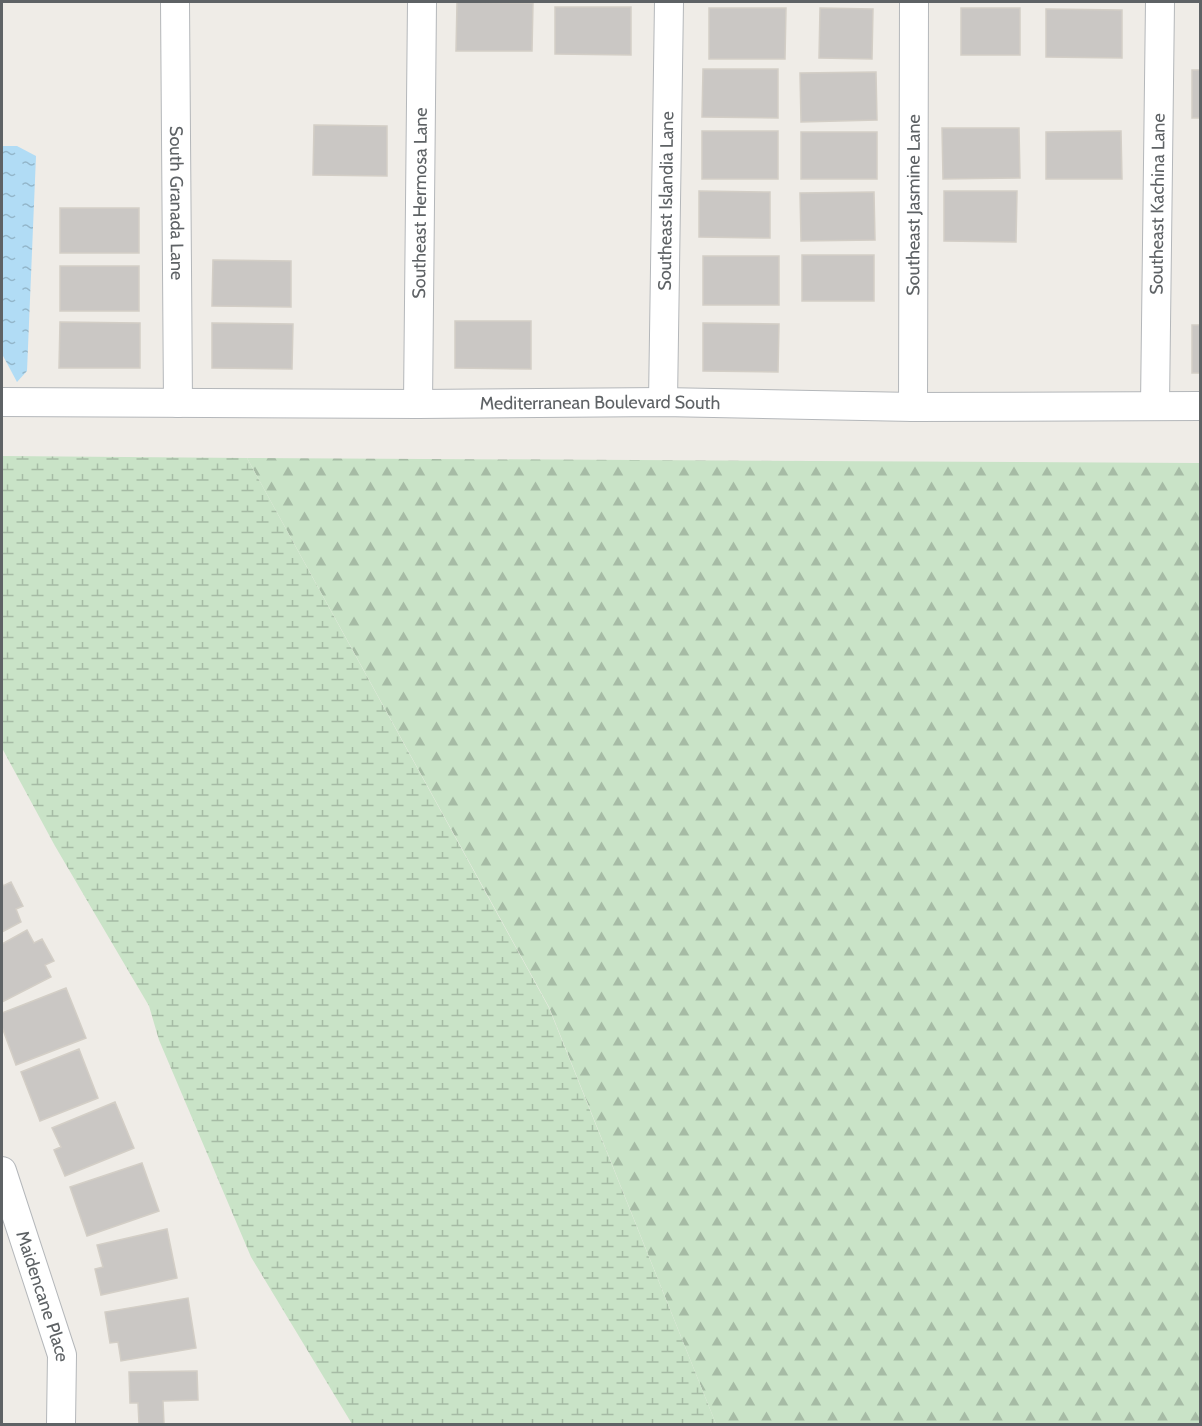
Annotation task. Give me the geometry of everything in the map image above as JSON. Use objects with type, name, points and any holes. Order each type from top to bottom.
[{"type":"street","name":"South Granada Lane","points":[[175,2],[178,404]]},
{"type":"street","name":"Southeast Hermosa Lane","points":[[418,404],[422,2]]},
{"type":"street","name":"Southeast Islandia Lane","points":[[663,402],[669,2]]},
{"type":"street","name":"Southeast Jasmine Lane","points":[[913,407],[914,2]]},
{"type":"street","name":"Southeast Kachina Lane","points":[[1155,406],[1160,2]]},
{"type":"street","name":"Mediterranean Boulevard South","points":[[2,402],[178,404],[663,402],[913,407],[1200,406]]},
{"type":"street","name":"Maidencane Place","points":[[2,1171],[62,1354],[61,1425]]},
{"type":"green space","points":[[2,456],[247,458],[549,1008],[716,1424],[352,1424],[251,1257],[159,1040],[149,1006],[55,846],[2,748]]},
{"type":"green space","points":[[247,458],[1200,463],[1200,1424],[716,1424],[549,1007]]},
{"type":"water","points":[[2,146],[17,146],[36,156],[27,371],[17,382],[2,354]]},
{"type":"building","points":[[457,2],[533,3],[532,51],[456,51]]},
{"type":"building","points":[[555,7],[631,7],[631,55],[555,54]]},
{"type":"building","points":[[709,8],[786,8],[785,59],[709,59]]},
{"type":"building","points":[[820,8],[873,9],[872,59],[819,58]]},
{"type":"building","points":[[961,8],[1020,8],[1020,55],[961,55]]},
{"type":"building","points":[[1046,9],[1122,10],[1122,58],[1046,57]]},
{"type":"building","points":[[703,69],[778,69],[778,118],[702,117]]},
{"type":"building","points":[[1192,70],[1200,70],[1200,118],[1192,118]]},
{"type":"building","points":[[876,72],[877,120],[801,122],[800,73]]},
{"type":"building","points":[[314,125],[387,126],[387,176],[313,175]]},
{"type":"building","points":[[942,128],[1019,128],[1020,178],[943,179]]},
{"type":"building","points":[[702,131],[778,131],[778,179],[702,179]]},
{"type":"building","points":[[1121,131],[1122,179],[1046,179],[1046,132]]},
{"type":"building","points":[[801,132],[877,132],[877,179],[801,179]]},
{"type":"building","points":[[699,191],[770,192],[770,238],[699,237]]},
{"type":"building","points":[[944,191],[1017,191],[1016,242],[944,241]]},
{"type":"building","points":[[874,192],[875,240],[801,241],[800,193]]},
{"type":"building","points":[[60,208],[139,208],[139,253],[60,253]]},
{"type":"building","points":[[802,255],[874,255],[874,301],[802,301]]},
{"type":"building","points":[[703,256],[779,256],[779,305],[703,305]]},
{"type":"building","points":[[213,260],[291,261],[291,307],[212,306]]},
{"type":"building","points":[[60,266],[139,266],[139,311],[60,311]]},
{"type":"building","points":[[455,321],[531,321],[531,369],[455,368]]},
{"type":"building","points":[[60,322],[140,323],[140,368],[59,368]]},
{"type":"building","points":[[212,323],[293,324],[292,369],[212,368]]},
{"type":"building","points":[[703,323],[779,324],[778,372],[703,371]]},
{"type":"building","points":[[1192,325],[1200,325],[1200,373],[1192,373]]},
{"type":"building","points":[[2,882],[3,886],[11,882],[23,906],[16,909],[21,922],[2,932]]},
{"type":"building","points":[[27,930],[34,943],[42,939],[54,961],[45,965],[51,977],[2,1002],[2,944]]},
{"type":"building","points":[[66,988],[86,1038],[16,1065],[2,1027],[2,1013]]},
{"type":"building","points":[[79,1049],[98,1098],[40,1121],[21,1072]]},
{"type":"building","points":[[115,1102],[134,1148],[65,1176],[54,1150],[61,1147],[52,1128]]},
{"type":"building","points":[[142,1163],[159,1211],[87,1236],[70,1187]]},
{"type":"building","points":[[167,1229],[177,1278],[101,1295],[95,1269],[103,1267],[97,1245]]},
{"type":"building","points":[[188,1298],[196,1348],[121,1361],[118,1342],[110,1343],[105,1312]]},
{"type":"building","points":[[197,1371],[198,1400],[163,1401],[164,1424],[139,1424],[138,1403],[130,1403],[129,1372]]}]
